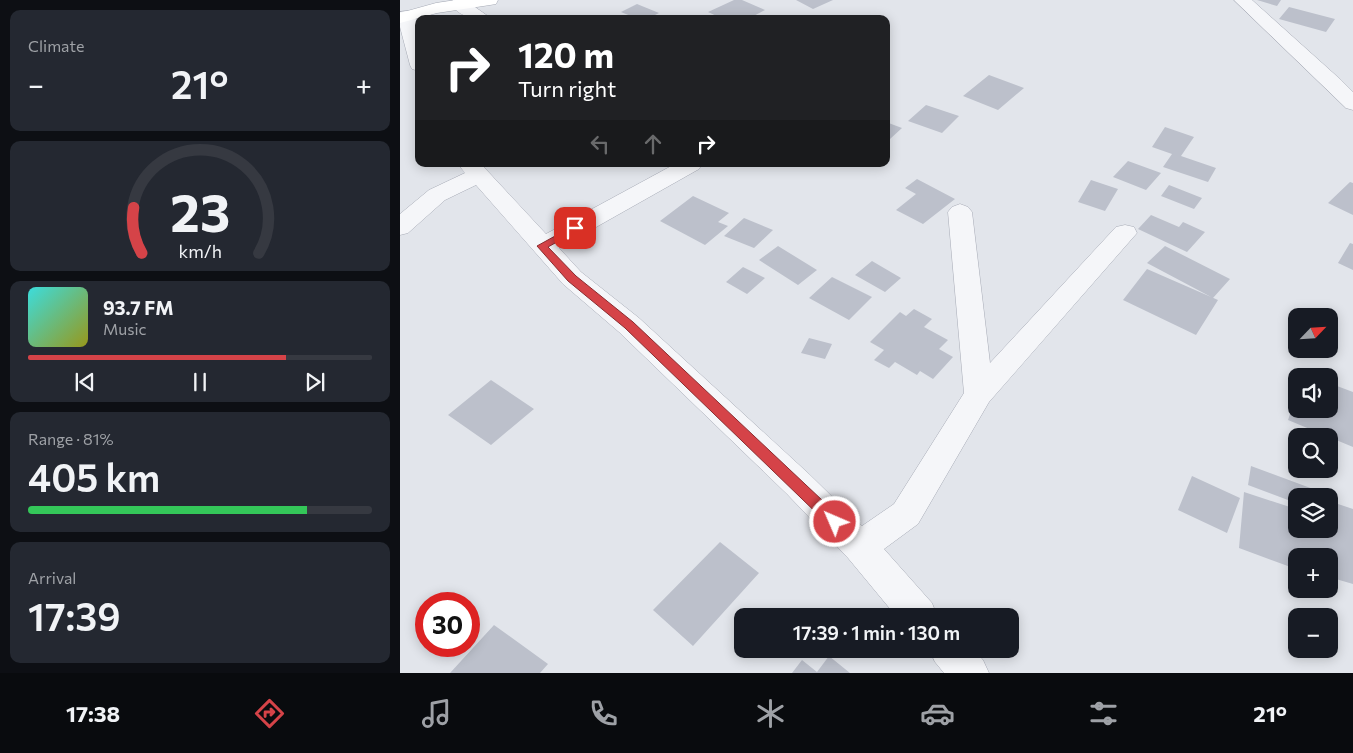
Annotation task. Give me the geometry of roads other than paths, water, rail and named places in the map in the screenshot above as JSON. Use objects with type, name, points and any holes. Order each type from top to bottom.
[{"type":"main road","points":[[403,17],[459,4],[490,0]]},
{"type":"street","points":[[1242,0],[1334,84],[1353,104]]},
{"type":"street","points":[[459,4],[477,15]]},
{"type":"street","points":[[403,17],[415,53]]},
{"type":"street","points":[[542,246],[686,167]]},
{"type":"street","points":[[400,227],[437,195],[473,170],[572,278],[650,345],[798,484],[860,547],[912,608]]},
{"type":"street","points":[[960,212],[979,394]]},
{"type":"street","points":[[860,547],[906,514],[979,394],[1125,233]]},
{"type":"street","points":[[956,658],[970,673]]}]
